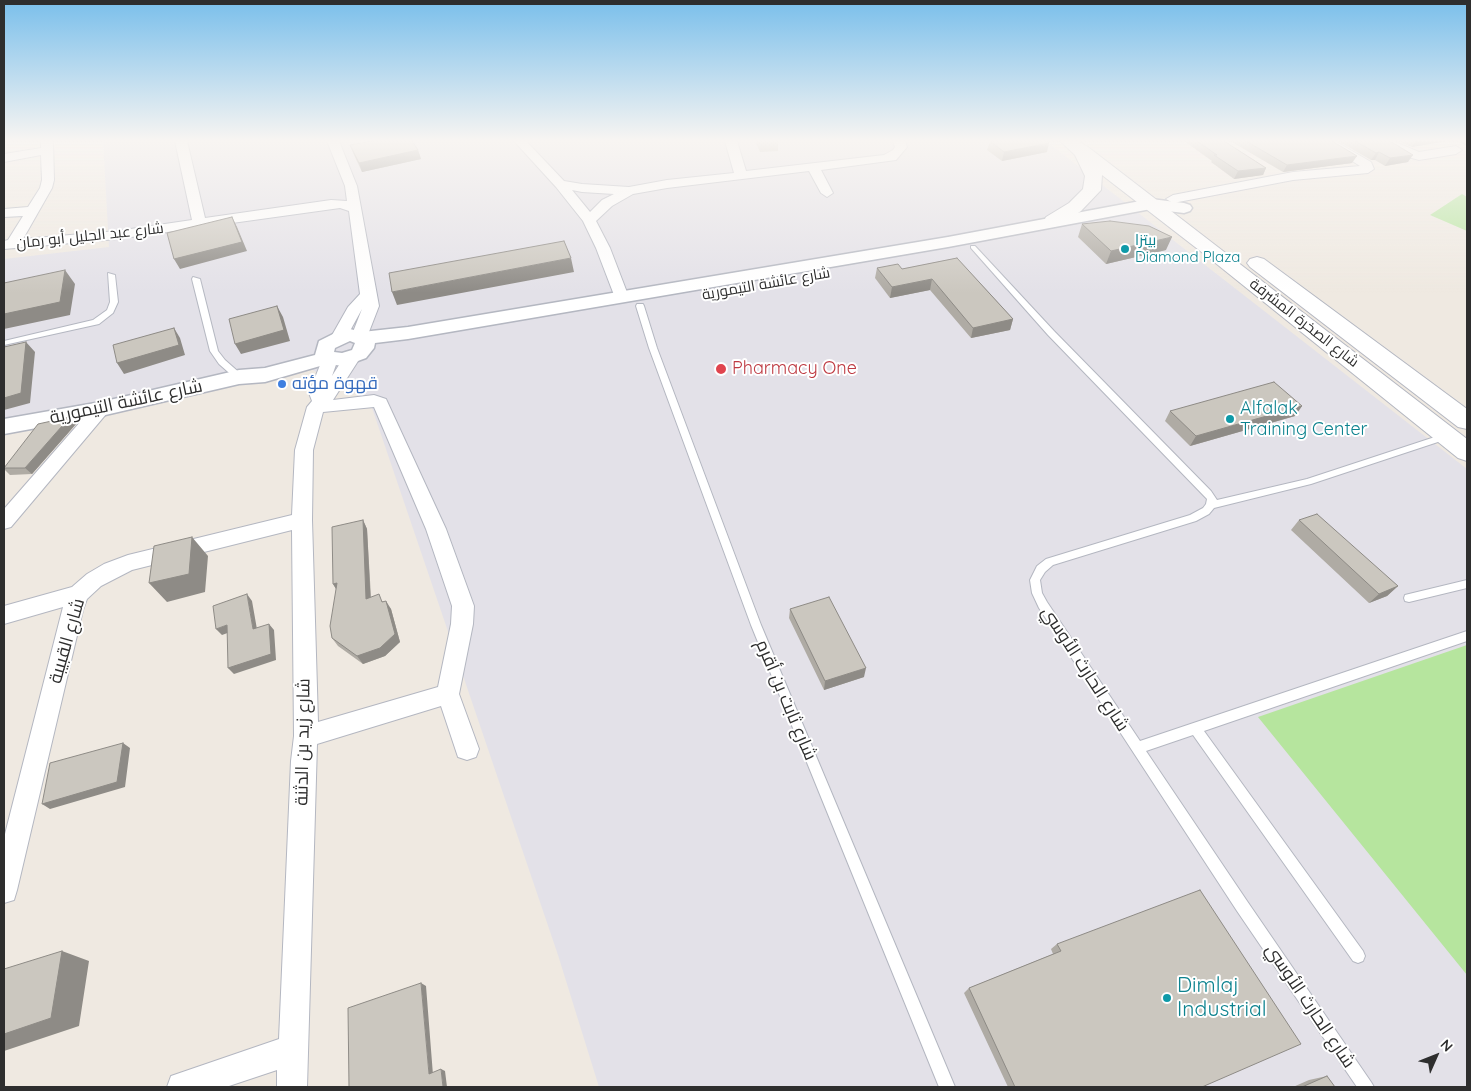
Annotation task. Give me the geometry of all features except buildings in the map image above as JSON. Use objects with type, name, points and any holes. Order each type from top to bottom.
[{"type":"main road","points":[[1053,221],[1082,202],[1091,192]]},
{"type":"main road","name":"شارع الصخرة المشرفة","points":[[1148,192],[1467,421]]},
{"type":"main road","name":"شارع الصخرة المشرفة","points":[[1168,206],[1215,253],[1467,452]]},
{"type":"main road","points":[[1090,225],[1116,227]]},
{"type":"main road","points":[[1165,236],[1215,253]]},
{"type":"street","points":[[8,245],[34,211],[44,192]]},
{"type":"street","points":[[192,192],[199,224]]},
{"type":"street","name":"شارع زيد بن الدثنة","points":[[292,1087],[303,760],[306,736],[302,520],[304,450],[318,403],[317,393],[344,348],[366,324],[371,306],[362,241],[351,192]]},
{"type":"street","points":[[566,192],[589,220],[603,248],[621,296]]},
{"type":"street","points":[[589,220],[607,203],[629,192]]},
{"type":"street","points":[[1168,206],[1224,192]]},
{"type":"street","name":"شارع عبد الجليل أبو رمان","points":[[8,245],[117,235],[331,204],[342,204],[354,209]]},
{"type":"street","name":"شارع عائشة التيمورية","points":[[4,428],[101,409],[243,376],[265,375],[287,370],[344,348],[408,333],[948,242],[1053,221],[1168,206]]},
{"type":"street","name":"شارع عائشة التيمورية","points":[[344,348],[428,340],[640,306],[1090,225],[1168,206]]},
{"type":"street","points":[[4,213],[34,211]]},
{"type":"street","name":"شارع زيد بن الدثنة","points":[[318,403],[329,393],[344,348]]},
{"type":"street","points":[[318,403],[374,401],[380,403],[436,529],[463,606],[461,637],[448,694],[467,748]]},
{"type":"street","points":[[4,522],[101,409]]},
{"type":"street","name":"شارع القبيبة","points":[[4,890],[72,610],[79,594],[94,580],[128,563],[302,520]]},
{"type":"street","points":[[4,615],[79,594]]},
{"type":"street","points":[[306,736],[448,694]]},
{"type":"street","points":[[182,1087],[293,1049]]},
{"type":"lane","points":[[973,247],[1051,333],[1208,493],[1212,499],[1211,505],[1308,482],[1447,436]]},
{"type":"lane","points":[[4,343],[96,322],[110,310],[114,302],[111,275]]},
{"type":"lane","points":[[196,279],[214,351],[222,362],[243,376]]},
{"type":"lane","name":"شارع ثابت بن أقرم","points":[[640,306],[653,348],[756,626],[947,1087]]},
{"type":"lane","name":"شارع الحارث الأوسي","points":[[1211,505],[1201,515],[1193,518],[1050,562],[1041,569],[1035,580],[1037,593],[1043,606],[1242,906],[1366,1087]]},
{"type":"lane","points":[[1409,598],[1467,584]]},
{"type":"lane","points":[[1137,748],[1467,636]]},
{"type":"lane","points":[[1195,728],[1358,956]]},
{"type":"shaded area","points":[[106,192],[1111,192],[1467,469],[1467,1087],[599,1087],[558,955],[370,402],[311,369],[4,429],[4,259],[109,247]]},
{"type":"green space","points":[[1462,194],[1467,197],[1467,231],[1430,215]]},
{"type":"green space","points":[[1467,645],[1467,975],[1258,717]]},
{"type":"place","name":"بيتزا Diamond Plaza","points":[[1125,249]]},
{"type":"place","name":"Pharmacy One","points":[[721,369]]},
{"type":"place","name":"قهوة مؤته","points":[[282,384]]},
{"type":"place","name":"Alfalak Training Center","points":[[1230,419]]},
{"type":"place","name":"Dimlaj Industrial","points":[[1167,998]]}]
